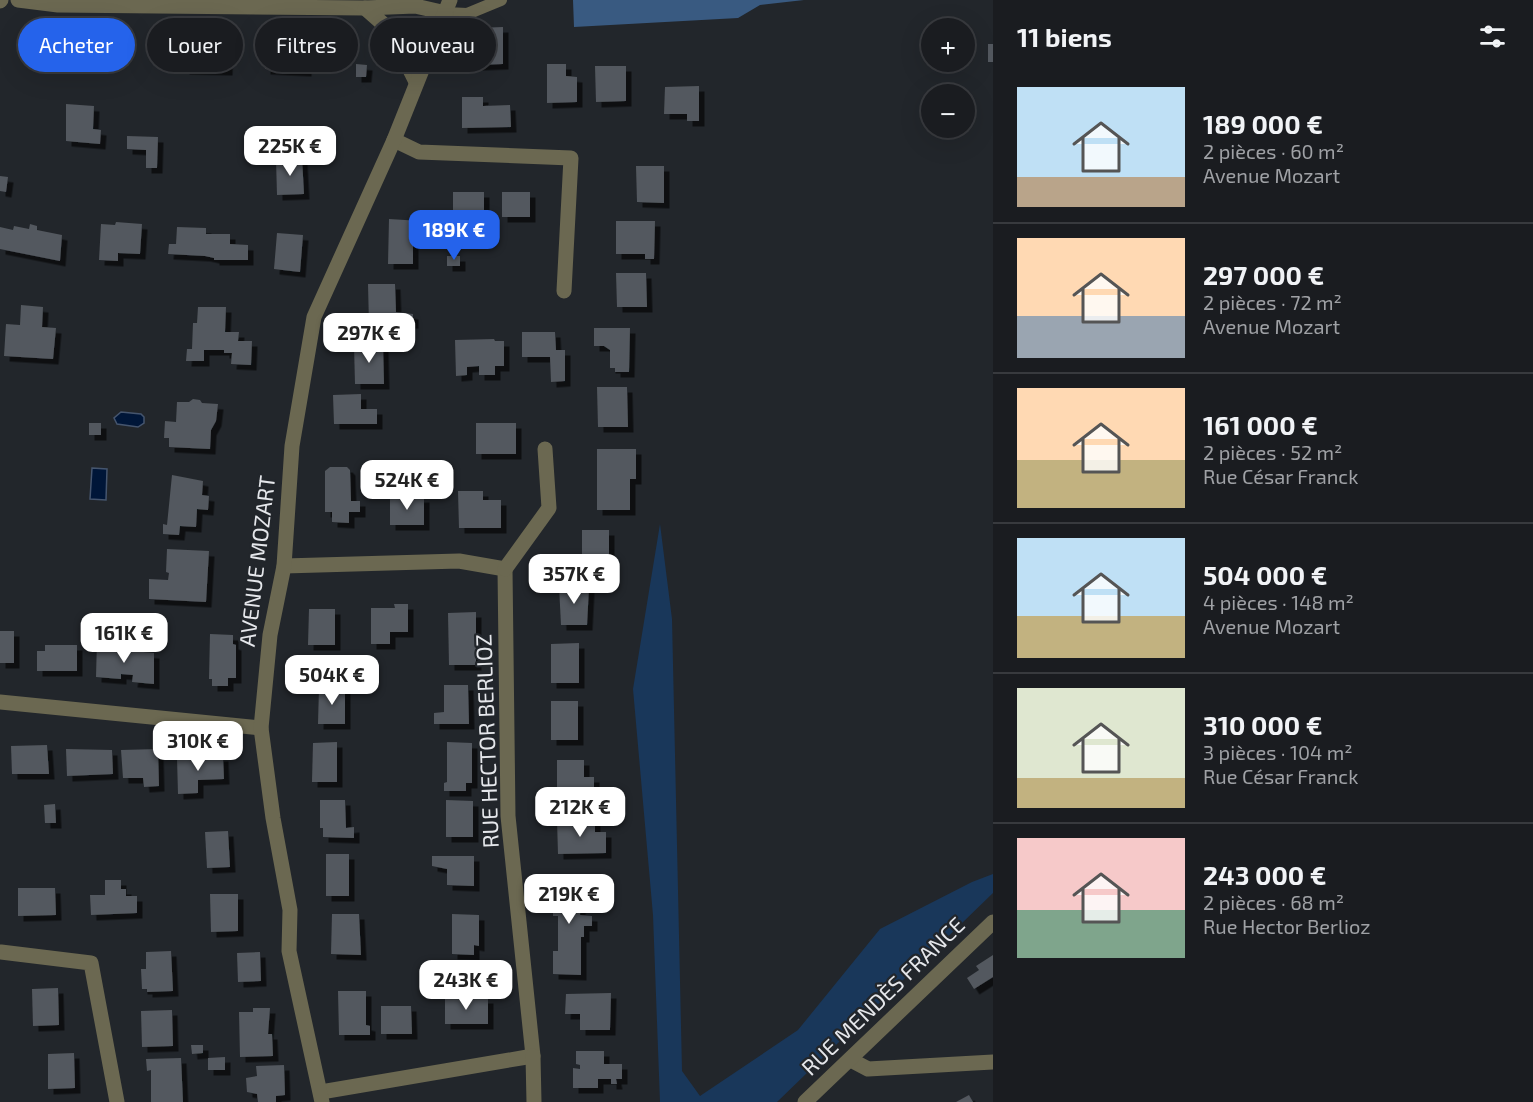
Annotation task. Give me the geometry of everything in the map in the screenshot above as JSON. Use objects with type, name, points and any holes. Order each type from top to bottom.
[{"type":"street","points":[[18,0],[57,5],[448,7]]},
{"type":"street","points":[[365,8],[376,18]]},
{"type":"street","points":[[411,72],[416,82]]},
{"type":"street","name":"AVENUE MOZART","points":[[321,1097],[289,951],[290,910],[273,818],[261,728],[270,635],[284,566],[292,446],[314,317],[394,140],[420,72]]},
{"type":"street","points":[[394,140],[419,152],[571,158],[564,291]]},
{"type":"street","points":[[284,566],[459,561],[505,569],[549,508],[545,449]]},
{"type":"street","name":"RUE HECTOR BERLIOZ","points":[[505,569],[508,816],[533,1056],[534,1102]]},
{"type":"street","points":[[0,702],[261,728]]},
{"type":"street","name":"RUE MENDÈS FRANCE","points":[[805,1102],[993,922]]},
{"type":"street","points":[[1,952],[91,963],[117,1102]]},
{"type":"street","points":[[321,1097],[533,1056]]},
{"type":"street","points":[[851,1060],[868,1069],[993,1062]]},
{"type":"lane","points":[[448,7],[467,14],[501,0]]},
{"type":"shaded area","points":[[573,0],[804,0],[760,5],[738,18],[574,27]]},
{"type":"shaded area","points":[[121,412],[141,414],[144,417],[144,423],[138,427],[117,424],[114,418]]},
{"type":"shaded area","points":[[92,468],[107,469],[106,500],[90,499]]},
{"type":"shaded area","points":[[660,524],[672,619],[682,1071],[700,1096],[798,1030],[880,929],[972,882],[993,874],[993,893],[777,1102],[660,1102],[653,915],[633,689]]},
{"type":"building","points":[[496,27],[503,27],[503,64],[496,64]]},
{"type":"building","points":[[988,44],[993,44],[993,62],[988,62]]},
{"type":"building","points":[[358,64],[367,65],[366,77],[356,77]]},
{"type":"building","points":[[547,64],[566,64],[566,76],[577,77],[577,102],[547,103]]},
{"type":"building","points":[[595,66],[626,66],[626,101],[596,102]]},
{"type":"building","points":[[699,86],[699,121],[687,121],[687,114],[664,114],[665,87]]},
{"type":"building","points":[[462,97],[483,97],[483,106],[510,105],[511,127],[462,128]]},
{"type":"building","points":[[66,104],[94,106],[93,129],[101,130],[100,144],[66,141]]},
{"type":"building","points":[[127,136],[158,137],[157,168],[146,168],[146,150],[127,149]]},
{"type":"building","points":[[302,158],[304,194],[277,195],[276,159]]},
{"type":"building","points":[[636,166],[664,166],[664,203],[637,202]]},
{"type":"building","points":[[0,176],[8,177],[6,192],[0,191]]},
{"type":"building","points":[[453,192],[484,192],[484,220],[453,220]]},
{"type":"building","points":[[502,192],[530,192],[530,217],[502,217]]},
{"type":"building","points":[[389,219],[421,221],[420,242],[413,242],[413,264],[388,264]]},
{"type":"building","points":[[616,221],[655,221],[654,259],[645,259],[645,254],[616,254]]},
{"type":"building","points":[[116,222],[142,224],[140,254],[118,253],[118,261],[99,260],[101,224],[115,225]]},
{"type":"building","points":[[30,224],[37,226],[37,230],[62,235],[60,261],[0,249],[0,227],[13,230],[14,226],[29,229]]},
{"type":"building","points":[[177,227],[206,228],[206,234],[230,234],[230,244],[248,245],[248,260],[214,260],[214,258],[205,256],[168,254],[169,244],[176,244]]},
{"type":"building","points":[[277,233],[303,235],[300,272],[274,269]]},
{"type":"building","points":[[447,256],[460,256],[460,266],[447,266]]},
{"type":"building","points":[[616,273],[646,273],[647,307],[617,307]]},
{"type":"building","points":[[368,284],[395,284],[396,312],[413,314],[413,323],[369,325]]},
{"type":"building","points":[[21,305],[43,307],[42,327],[56,328],[53,359],[4,356],[6,324],[20,325]]},
{"type":"building","points":[[198,307],[226,307],[225,332],[239,332],[238,341],[252,341],[251,365],[231,364],[232,353],[224,353],[224,350],[204,350],[204,361],[186,361],[187,349],[192,349],[193,323],[197,323]]},
{"type":"building","points":[[594,328],[630,328],[629,372],[615,372],[615,368],[610,368],[610,350],[604,346],[594,346]]},
{"type":"building","points":[[522,332],[555,332],[556,350],[565,350],[565,381],[551,382],[550,357],[522,357]]},
{"type":"building","points":[[455,340],[504,341],[504,366],[495,366],[495,375],[479,375],[479,366],[467,367],[467,375],[456,376]]},
{"type":"building","points":[[383,344],[384,384],[355,384],[354,345]]},
{"type":"building","points":[[597,387],[627,387],[628,427],[598,427]]},
{"type":"building","points":[[361,394],[361,409],[377,409],[377,424],[334,424],[333,395]]},
{"type":"building","points":[[193,399],[200,400],[202,403],[218,404],[216,421],[211,430],[210,449],[169,447],[169,438],[164,438],[165,421],[176,422],[177,402],[189,402]]},
{"type":"building","points":[[89,423],[101,423],[101,435],[89,435]]},
{"type":"building","points":[[476,423],[516,423],[516,454],[476,454]]},
{"type":"building","points":[[597,449],[636,449],[636,479],[630,479],[630,510],[597,510]]},
{"type":"building","points":[[330,467],[347,467],[350,470],[351,501],[360,501],[360,512],[349,512],[349,523],[332,522],[332,512],[325,512],[325,471]]},
{"type":"building","points":[[172,475],[203,481],[202,495],[209,496],[208,510],[197,509],[196,527],[180,526],[179,535],[163,534],[163,524],[167,525]]},
{"type":"building","points":[[458,491],[483,491],[483,500],[501,500],[501,528],[459,528]]},
{"type":"building","points":[[424,497],[424,525],[390,525],[390,498]]},
{"type":"building","points":[[582,530],[609,530],[609,567],[582,567]]},
{"type":"building","points":[[167,549],[209,551],[206,602],[149,599],[149,579],[168,580]]},
{"type":"building","points":[[559,586],[589,587],[587,625],[561,625]]},
{"type":"building","points":[[394,604],[408,604],[408,632],[390,632],[390,644],[371,644],[371,608],[395,608]]},
{"type":"building","points":[[309,609],[335,609],[335,645],[308,645]]},
{"type":"building","points":[[476,612],[476,665],[449,665],[448,613]]},
{"type":"building","points":[[0,631],[14,631],[14,663],[0,663]]},
{"type":"building","points":[[210,634],[233,635],[233,644],[236,645],[236,678],[228,678],[228,686],[212,686],[212,679],[209,679]]},
{"type":"building","points":[[97,640],[111,641],[111,649],[154,653],[154,684],[132,682],[133,675],[121,674],[121,679],[96,677]]},
{"type":"building","points":[[579,643],[579,683],[551,683],[551,644]]},
{"type":"building","points":[[45,645],[77,645],[77,671],[37,671],[37,651],[45,651]]},
{"type":"building","points":[[444,685],[468,685],[469,724],[434,724],[434,713],[444,712]]},
{"type":"building","points":[[319,687],[345,687],[345,724],[318,724]]},
{"type":"building","points":[[551,701],[578,701],[578,740],[551,740]]},
{"type":"building","points":[[337,742],[337,782],[312,782],[313,743]]},
{"type":"building","points":[[447,742],[472,743],[472,783],[466,783],[466,791],[444,791],[444,783],[447,782]]},
{"type":"building","points":[[47,745],[49,774],[12,774],[11,746]]},
{"type":"building","points":[[66,749],[112,750],[113,774],[67,776]]},
{"type":"building","points":[[158,749],[159,786],[144,787],[143,778],[123,778],[121,750]]},
{"type":"building","points":[[223,756],[224,779],[198,780],[198,793],[178,794],[177,758]]},
{"type":"building","points":[[557,760],[584,760],[584,777],[594,777],[594,792],[584,792],[584,800],[557,800]]},
{"type":"building","points":[[320,800],[345,800],[346,828],[354,827],[354,838],[323,837],[323,828],[320,828]]},
{"type":"building","points":[[446,800],[473,801],[473,837],[446,837]]},
{"type":"building","points":[[55,804],[56,823],[45,823],[44,805]]},
{"type":"building","points":[[557,820],[595,820],[595,832],[606,832],[606,853],[558,854]]},
{"type":"building","points":[[228,831],[230,867],[207,868],[205,832]]},
{"type":"building","points":[[326,854],[349,854],[349,896],[326,896]]},
{"type":"building","points":[[432,856],[474,856],[474,886],[447,885],[447,869],[432,866]]},
{"type":"building","points":[[553,877],[582,877],[580,915],[592,916],[592,926],[584,926],[584,937],[581,937],[581,975],[553,974],[553,951],[558,951],[558,916],[553,916]]},
{"type":"building","points":[[105,880],[121,880],[121,889],[126,889],[126,896],[137,896],[137,913],[91,915],[90,895],[105,895]]},
{"type":"building","points":[[18,888],[55,888],[56,915],[18,916]]},
{"type":"building","points":[[210,894],[238,894],[238,931],[211,932]]},
{"type":"building","points":[[332,914],[359,914],[361,955],[331,954]]},
{"type":"building","points":[[452,914],[479,915],[479,946],[474,945],[474,955],[452,954]]},
{"type":"building","points":[[171,951],[173,991],[147,992],[147,989],[142,989],[141,969],[146,969],[146,952]]},
{"type":"building","points":[[260,952],[261,981],[238,982],[237,953]]},
{"type":"building","points":[[993,955],[993,977],[974,989],[967,978],[979,970],[976,966]]},
{"type":"building","points":[[58,988],[59,1025],[33,1026],[32,989]]},
{"type":"building","points":[[338,991],[366,991],[366,1025],[370,1026],[370,1035],[339,1035]]},
{"type":"building","points":[[611,993],[610,1030],[580,1030],[580,1014],[565,1014],[566,994]]},
{"type":"building","points":[[445,998],[488,998],[488,1024],[445,1024]]},
{"type":"building","points":[[381,1006],[411,1006],[412,1034],[381,1034]]},
{"type":"building","points":[[253,1008],[270,1008],[268,1034],[272,1034],[273,1056],[240,1057],[239,1012],[253,1012]]},
{"type":"building","points":[[172,1010],[173,1046],[142,1047],[141,1011]]},
{"type":"building","points":[[191,1045],[203,1045],[203,1053],[192,1054]]},
{"type":"building","points":[[576,1051],[604,1051],[604,1064],[622,1064],[622,1079],[616,1079],[617,1084],[611,1084],[611,1079],[598,1079],[598,1088],[573,1088],[573,1068],[580,1069],[580,1065],[576,1064]]},
{"type":"building","points":[[74,1053],[75,1088],[48,1089],[48,1054]]},
{"type":"building","points":[[225,1057],[225,1070],[208,1070],[208,1058]]},
{"type":"building","points":[[181,1058],[183,1102],[151,1102],[151,1070],[147,1071],[146,1059]]},
{"type":"building","points":[[284,1065],[285,1095],[276,1096],[276,1102],[258,1102],[257,1094],[247,1092],[246,1078],[257,1076],[256,1066]]},
{"type":"building","points":[[969,1095],[973,1102],[956,1102]]}]
